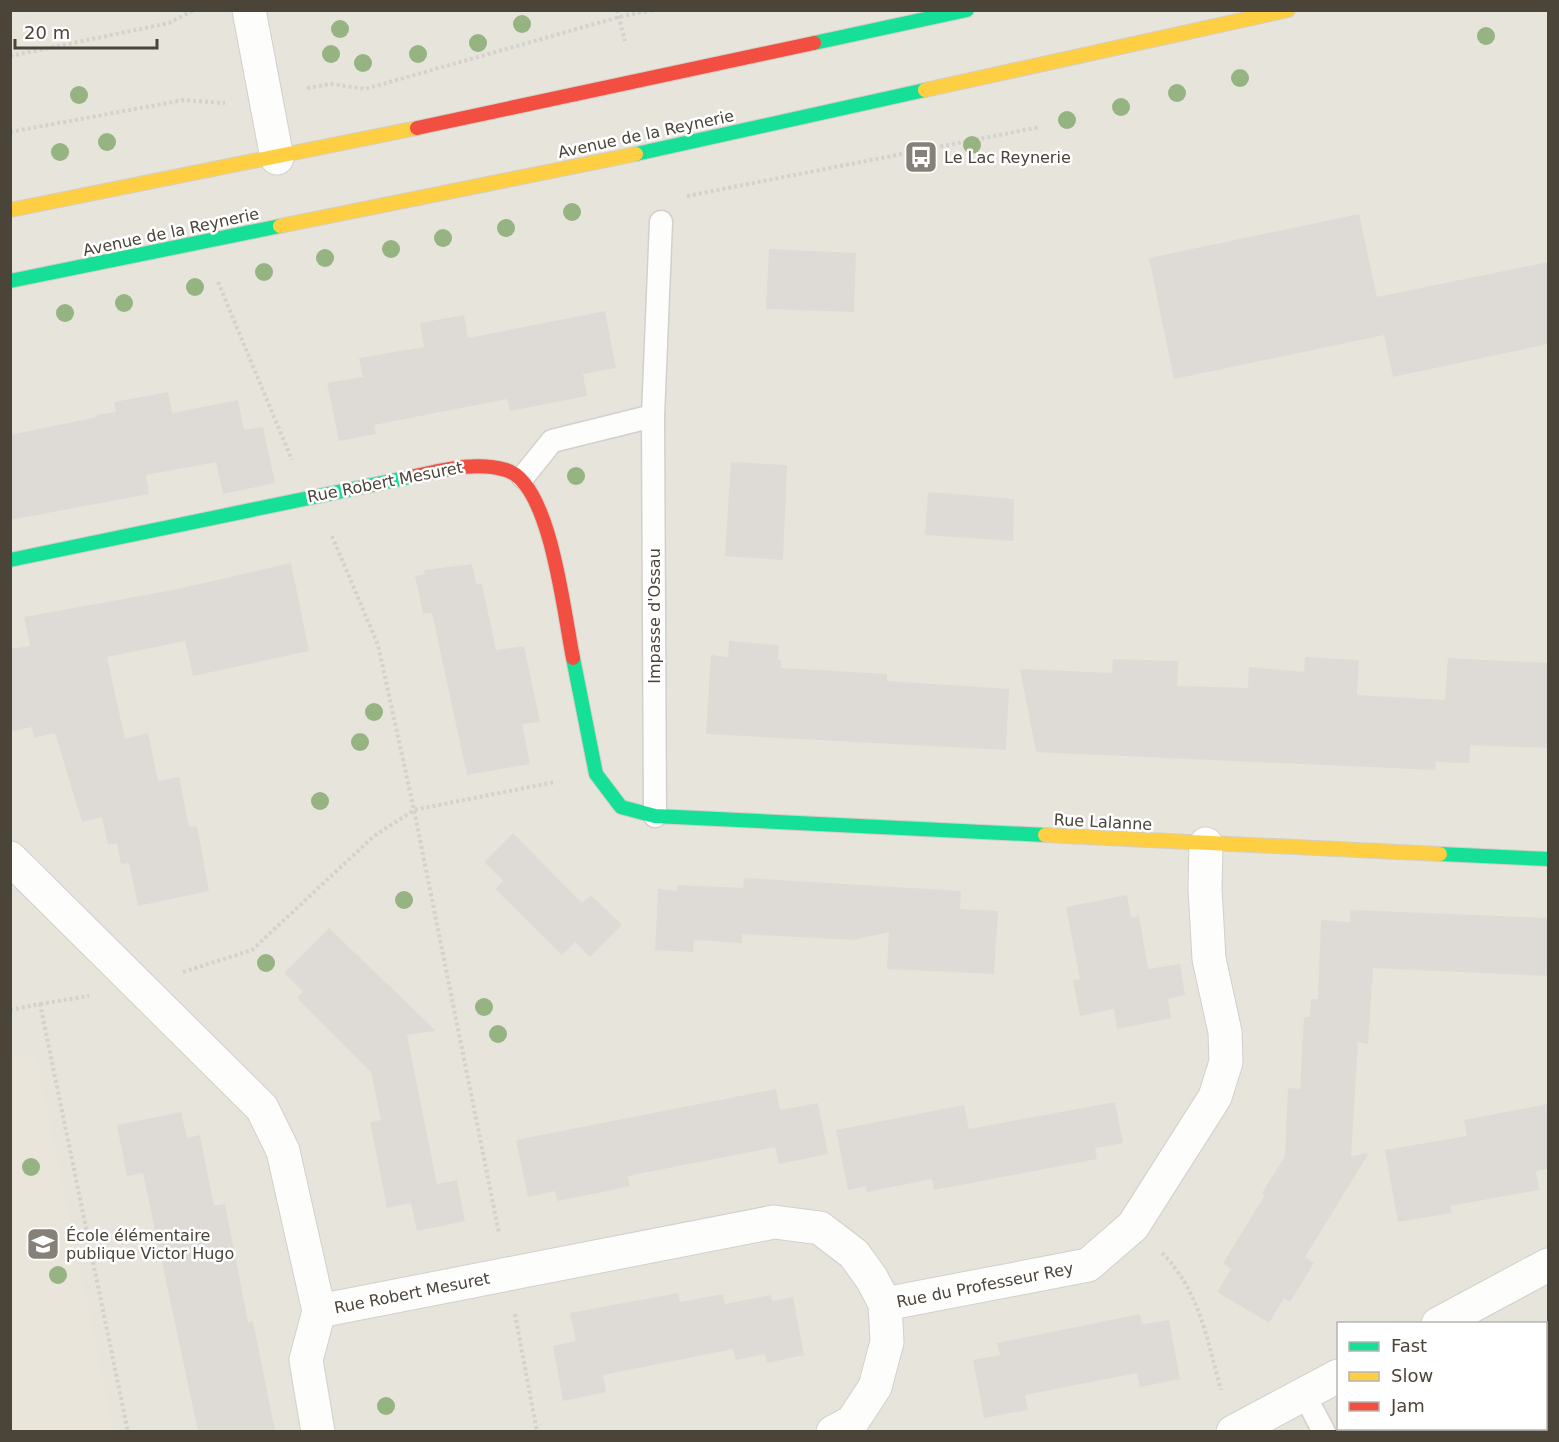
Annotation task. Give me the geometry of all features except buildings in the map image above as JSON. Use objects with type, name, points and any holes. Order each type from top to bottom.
[{"type":"street","points":[[249,10],[277,158]]},
{"type":"street","points":[[10,210],[277,158],[968,10]]},
{"type":"street","name":"Avenue de la Reynerie","points":[[10,281],[617,158],[1288,10]]},
{"type":"street","name":"Rue Robert Mesuret","points":[[10,560],[452,468],[492,465],[524,477]]},
{"type":"street","points":[[524,477],[540,505],[548,533],[596,774],[621,807],[655,816]]},
{"type":"street","name":"Rue Lalanne","points":[[655,816],[1548,859]]},
{"type":"street","name":"Rue du Professeur Rey","points":[[832,1431],[852,1422],[875,1388],[886,1342],[885,1304],[1088,1265],[1133,1226],[1215,1097],[1226,1062],[1225,1032],[1209,959],[1205,889],[1206,844]]},
{"type":"street","name":"Rue Robert Mesuret","points":[[10,858],[262,1108],[283,1151],[319,1311],[774,1222],[820,1228],[854,1254],[872,1279],[885,1304]]},
{"type":"street","points":[[1440,1322],[1548,1266]]},
{"type":"street","points":[[318,1431],[306,1360],[319,1311]]},
{"type":"street","points":[[1233,1431],[1337,1377]]},
{"type":"lane","name":"Impasse d'Ossau","points":[[655,816],[653,416],[661,222]]},
{"type":"lane","points":[[524,477],[552,441],[653,416]]},
{"type":"lane","points":[[1304,1394],[1323,1431]]},
{"type":"path","points":[[10,56],[169,23],[194,10]]},
{"type":"path","points":[[10,132],[184,100],[220,104],[331,84],[365,89],[619,17],[654,10]]},
{"type":"path","points":[[661,222],[660,202],[1040,127]]},
{"type":"path","points":[[228,277],[217,279],[296,468],[329,530],[378,645],[414,810],[508,1275],[537,1431]]},
{"type":"path","points":[[10,1011],[140,988],[252,950],[374,836],[414,810],[596,774]]},
{"type":"path","points":[[40,1004],[128,1431]]},
{"type":"path","points":[[1133,1226],[1173,1265],[1195,1297],[1221,1390],[1266,1414]]},
{"type":"shaded area","points":[[10,11],[1548,11],[1548,1431],[11,1431]]},
{"type":"shaded area","name":"École élémentaire publique Victor Hugo","points":[[35,1052],[114,1431],[11,1431],[11,1057]]},
{"type":"traffic: fast","points":[[814,43],[967,10]]},
{"type":"traffic: fast","points":[[636,154],[925,90]]},
{"type":"traffic: fast","points":[[10,281],[280,226]]},
{"type":"traffic: fast","points":[[10,560],[415,476]]},
{"type":"traffic: fast","points":[[573,658],[596,774],[621,807],[655,816],[1045,835]]},
{"type":"traffic: fast","points":[[1440,854],[1548,859]]},
{"type":"traffic: slow","points":[[925,90],[1288,10]]},
{"type":"traffic: slow","points":[[10,210],[417,128]]},
{"type":"traffic: slow","points":[[280,226],[636,154]]},
{"type":"traffic: slow","points":[[1045,835],[1440,854]]},
{"type":"traffic: jam","points":[[417,128],[814,43]]},
{"type":"traffic: jam","points":[[415,476],[460,467],[483,466],[506,470],[521,480],[534,499],[545,524],[560,583],[573,658]]},
{"type":"place","name":"Le Lac Reynerie","points":[[921,157]]},
{"type":"place","name":"École élémentaire publique Victor Hugo","points":[[43,1244]]}]
